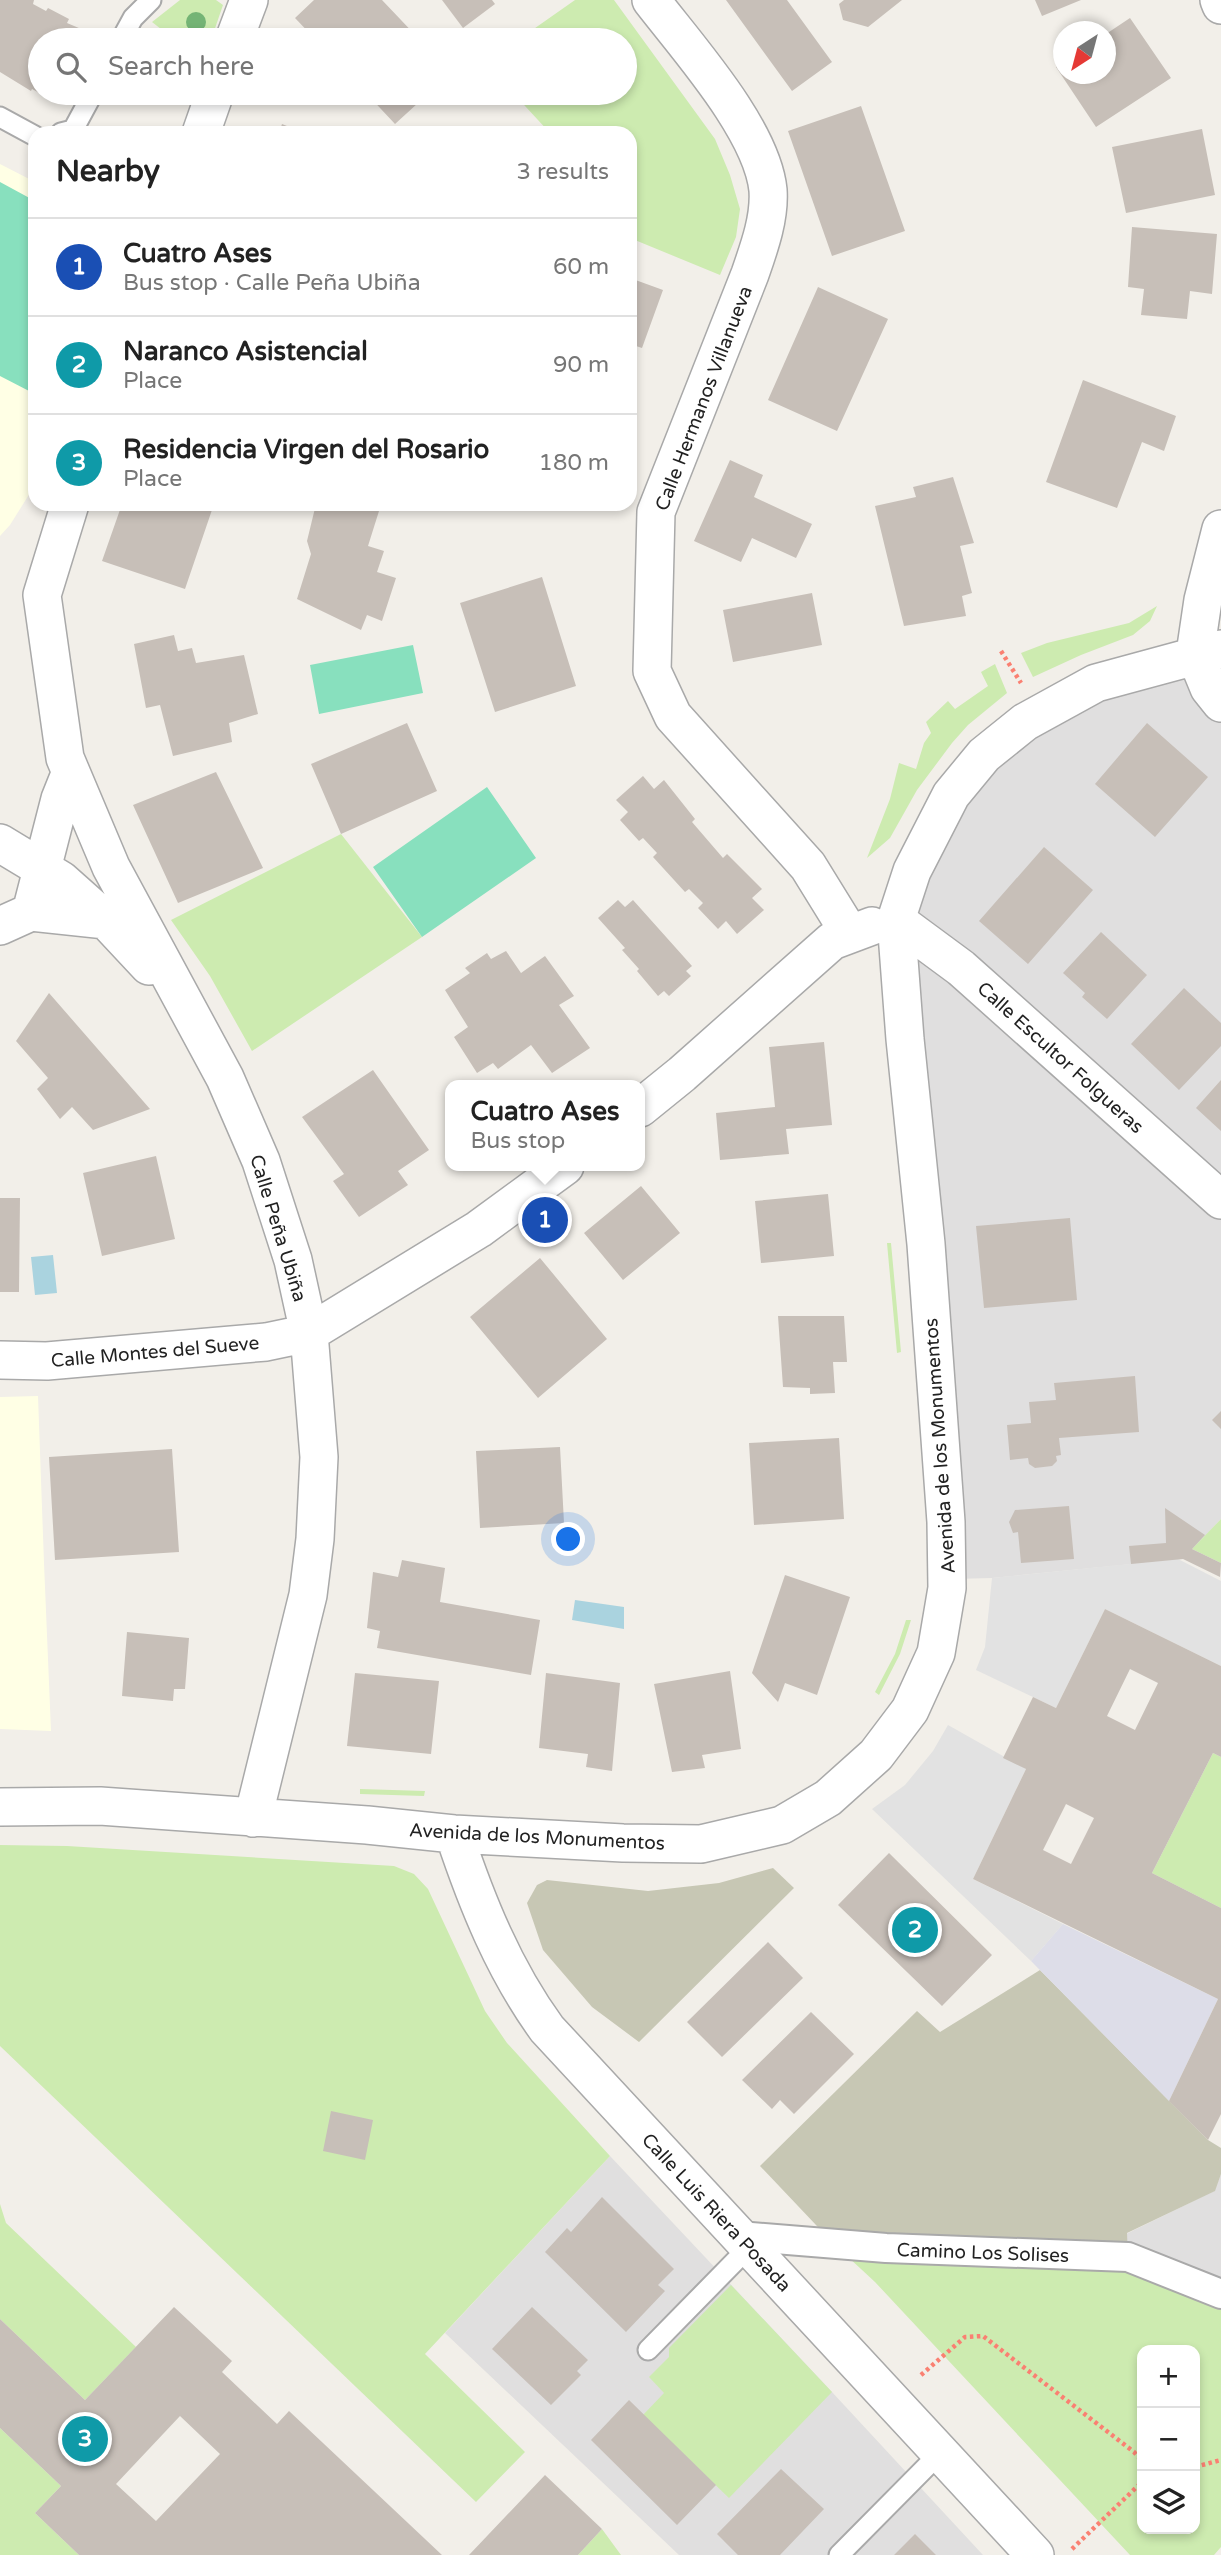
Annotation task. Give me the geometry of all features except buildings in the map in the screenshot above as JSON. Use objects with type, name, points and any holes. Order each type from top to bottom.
[{"type":"street","points":[[238,28],[249,0]]},
{"type":"street","name":"Calle Hermanos Villanueva","points":[[651,0],[738,115],[757,151],[768,191],[763,235],[750,274],[656,512],[652,671],[673,716],[808,866],[850,934]]},
{"type":"street","points":[[1219,0],[1221,5]]},
{"type":"street","points":[[203,126],[211,105]]},
{"type":"street","points":[[68,511],[42,595],[67,766],[41,869],[16,919],[106,920]]},
{"type":"street","points":[[1221,529],[1203,600],[1209,688],[1221,704]]},
{"type":"street","name":"Avenida de los Monumentos","points":[[0,1807],[100,1806],[367,1825],[454,1834],[623,1843],[701,1844],[782,1825],[828,1798],[876,1755],[910,1710],[936,1653],[947,1588],[946,1522],[926,1244],[905,1039],[897,920],[912,871],[951,795],[984,755],[1025,722],[1096,683],[1208,651]]},
{"type":"street","name":"Calle Peña Ubiña","points":[[67,766],[111,867],[225,1079],[261,1161],[293,1260],[309,1333],[319,1458],[315,1539],[307,1595],[253,1818]]},
{"type":"street","points":[[0,843],[61,880],[106,920],[181,999]]},
{"type":"street","points":[[645,1103],[682,1074],[832,941],[897,920]]},
{"type":"street","name":"Calle Escultor Folgueras","points":[[897,920],[961,968],[1221,1200]]},
{"type":"street","name":"Calle Montes del Sueve","points":[[0,1360],[47,1361],[266,1342],[309,1333],[479,1229],[558,1171]]},
{"type":"street","name":"Calle Luis Riera Posada","points":[[454,1834],[468,1876],[508,1968],[527,2002],[547,2029],[1035,2555]]},
{"type":"street","name":"Camino Los Solises","points":[[744,2242],[1128,2257],[1221,2294]]},
{"type":"lane","points":[[128,28],[133,18],[152,0]]},
{"type":"lane","points":[[76,126],[87,105]]},
{"type":"lane","points":[[0,117],[28,132]]},
{"type":"lane","points":[[648,2350],[744,2242]]},
{"type":"lane","points":[[839,2555],[941,2452]]},
{"type":"path","points":[[1001,651],[1026,692]]},
{"type":"path","points":[[891,2400],[965,2337],[983,2336],[1137,2455]]},
{"type":"path","points":[[1200,2466],[1221,2460]]},
{"type":"path","points":[[1065,2555],[1137,2487]]},
{"type":"shaded area","points":[[0,164],[28,178],[28,496],[0,536]]},
{"type":"shaded area","points":[[1221,654],[1221,1519],[1183,1559],[992,1578],[953,1579],[902,930],[956,798],[1043,720]]},
{"type":"shaded area","points":[[38,1396],[51,1731],[0,1729],[0,1397]]},
{"type":"shaded area","points":[[1178,1559],[1221,1581],[1221,1666],[1105,1609],[1056,1708],[976,1670],[985,1647],[992,1578]]},
{"type":"shaded area","points":[[948,1725],[1026,1769],[973,1879],[1063,1924],[1031,1961],[872,1809],[905,1785],[933,1751]]},
{"type":"shaded area","points":[[773,1868],[794,1888],[639,2042],[592,2007],[543,1950],[527,1903],[537,1885],[547,1880],[648,1891],[719,1883]]},
{"type":"shaded area","points":[[1063,1924],[1218,1999],[1169,2101],[1031,1961]]},
{"type":"shaded area","points":[[1040,1970],[1208,2140],[1221,2148],[1221,2174],[1215,2191],[1127,2233],[1128,2257],[834,2244],[760,2166],[917,2011],[940,2032]]},
{"type":"shaded area","points":[[610,2156],[983,2555],[679,2555],[445,2333]]},
{"type":"shaded area","points":[[1221,2174],[1221,2293],[1126,2256],[1126,2234],[1214,2191]]},
{"type":"green space","points":[[180,0],[216,0],[223,5],[215,28],[160,28],[152,22]]},
{"type":"green space","points":[[575,0],[614,0],[634,28],[535,28]]},
{"type":"green space","points":[[637,32],[715,139],[730,175],[740,209],[736,237],[720,275],[637,241],[637,126],[544,126],[524,105],[637,105]]},
{"type":"green space","points":[[0,182],[28,197],[28,390],[0,376]]},
{"type":"green space","points":[[1157,606],[1150,621],[1133,635],[1033,677],[1021,653],[1047,643],[1129,623]]},
{"type":"green space","points":[[413,645],[423,693],[319,714],[310,665]]},
{"type":"green space","points":[[995,664],[1007,693],[968,725],[952,743],[917,790],[890,838],[867,858],[890,799],[899,763],[916,769],[924,743],[931,733],[926,722],[948,701],[955,709],[988,686],[981,672]]},
{"type":"green space","points":[[487,787],[536,858],[422,937],[373,867]]},
{"type":"green space","points":[[341,834],[422,937],[252,1051],[210,976],[171,920]]},
{"type":"green space","points":[[887,1243],[891,1243],[901,1352],[897,1353]]},
{"type":"green space","points":[[1221,1519],[1221,1563],[1192,1549]]},
{"type":"green space","points":[[906,1620],[911,1620],[900,1654],[879,1695],[875,1692],[895,1654]]},
{"type":"green space","points":[[1213,1753],[1221,1757],[1221,1908],[1152,1873]]},
{"type":"green space","points":[[360,1789],[425,1791],[424,1796],[360,1794]]},
{"type":"green space","points":[[0,1845],[67,1846],[394,1866],[414,1874],[428,1889],[485,2011],[507,2043],[610,2156],[425,2354],[525,2452],[476,2502],[0,2046]]},
{"type":"green space","points":[[0,2204],[6,2223],[136,2347],[85,2400],[0,2319]]},
{"type":"green space","points":[[834,2244],[1128,2257],[1221,2294],[1221,2547],[1214,2555],[1130,2555],[875,2282]]},
{"type":"green space","points":[[731,2285],[832,2392],[729,2498],[643,2415],[664,2393],[649,2377],[669,2357],[669,2348]]},
{"type":"green space","points":[[0,2428],[61,2486],[35,2513],[79,2555],[0,2555]]},
{"type":"green space","points":[[602,2529],[621,2555],[578,2555]]},
{"type":"water","points":[[53,1255],[57,1293],[35,1295],[31,1257]]},
{"type":"water","points":[[575,1600],[624,1607],[624,1629],[572,1620]]},
{"type":"place","name":"Cuatro Ases","points":[[545,1220]]},
{"type":"place","name":"Naranco Asistencial","points":[[915,1930]]},
{"type":"place","name":"Residencia Virgen del Rosario","points":[[85,2439]]}]
